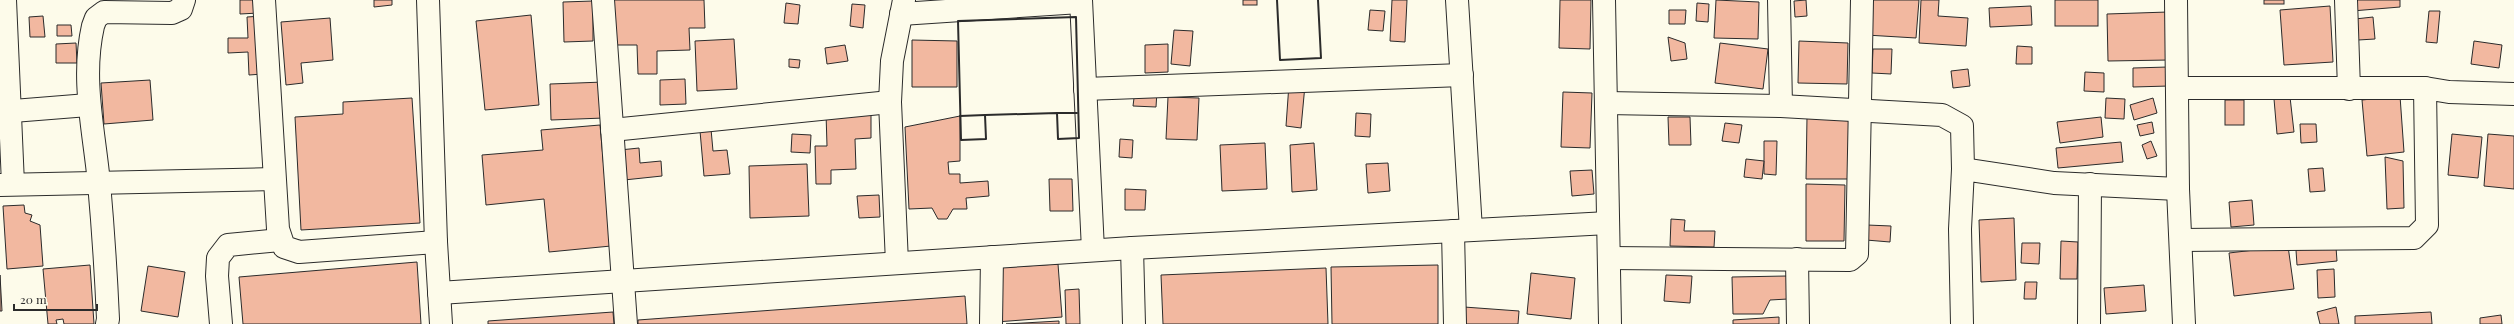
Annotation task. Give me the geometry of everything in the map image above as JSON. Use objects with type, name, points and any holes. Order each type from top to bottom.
[{"type":"street","points":[[5,0],[6,184],[274,179]]},
{"type":"street","points":[[106,324],[108,320],[107,296],[99,182],[88,105],[91,35],[96,18],[104,12],[172,13],[181,9],[184,0]]},
{"type":"street","points":[[264,0],[274,179],[280,240],[284,247],[299,252],[436,242]]},
{"type":"street","points":[[428,0],[436,242],[441,324]]},
{"type":"street","points":[[603,0],[626,324]]},
{"type":"street","points":[[1455,324],[1462,230],[1462,75],[1457,0]]},
{"type":"street","points":[[1604,0],[1610,324]]},
{"type":"street","points":[[1779,0],[1781,106]]},
{"type":"street","points":[[1609,258],[1850,260],[1857,254],[1862,0]]},
{"type":"street","points":[[2176,0],[2178,189],[2184,324]]},
{"type":"street","points":[[2346,0],[2348,89]]},
{"type":"street","points":[[897,263],[890,102],[892,61],[902,7],[1080,1],[1093,250]]},
{"type":"street","points":[[1085,89],[1462,75]]},
{"type":"street","points":[[2177,88],[2425,88],[2449,92],[2514,94]]},
{"type":"street","points":[[2181,240],[2414,238],[2427,225],[2425,88]]},
{"type":"street","points":[[612,130],[890,102]]},
{"type":"street","points":[[1606,103],[1781,106],[1942,114],[1962,126],[1963,169],[1960,229],[1962,324]]},
{"type":"street","points":[[5,111],[88,105]]},
{"type":"street","points":[[1963,169],[2054,183],[2178,189]]},
{"type":"street","points":[[2089,324],[2090,184]]},
{"type":"street","points":[[439,293],[1093,250],[1608,223]]},
{"type":"street","points":[[221,324],[217,276],[218,258],[228,245],[280,240]]},
{"type":"street","points":[[1132,248],[1134,324]]},
{"type":"street","points":[[991,324],[992,257]]},
{"type":"street","points":[[1797,259],[1798,324]]},
{"type":"building","points":[[240,0],[259,0],[259,13],[240,14]]},
{"type":"building","points":[[374,0],[392,0],[392,5],[374,7]]},
{"type":"building","points":[[612,0],[704,0],[705,28],[689,28],[690,50],[657,51],[657,74],[638,74],[637,45],[614,45]]},
{"type":"building","points":[[1243,0],[1257,0],[1257,5],[1243,5]]},
{"type":"building","points":[[1392,0],[1407,0],[1405,42],[1390,41]]},
{"type":"building","points":[[1560,0],[1591,0],[1590,49],[1559,48]]},
{"type":"building","points":[[1716,0],[1759,2],[1758,39],[1714,38]]},
{"type":"building","points":[[1806,0],[1807,16],[1795,17],[1794,1]]},
{"type":"building","points":[[1868,0],[1919,0],[1916,38],[1866,35]]},
{"type":"building","points":[[1921,0],[1939,0],[1938,16],[1968,18],[1966,46],[1919,43]]},
{"type":"building","points":[[2055,0],[2098,0],[2098,26],[2055,26]]},
{"type":"building","points":[[2264,0],[2284,0],[2284,4],[2264,4]]},
{"type":"building","points":[[2352,0],[2400,0],[2400,7],[2352,11]]},
{"type":"building","points":[[593,1],[593,41],[564,42],[563,2]]},
{"type":"building","points":[[786,3],[800,5],[798,24],[784,23]]},
{"type":"building","points":[[1697,3],[1709,4],[1708,22],[1696,21]]},
{"type":"building","points":[[852,4],[865,5],[863,28],[850,26]]},
{"type":"building","points":[[2031,6],[2032,25],[1990,27],[1989,8]]},
{"type":"building","points":[[2330,6],[2333,62],[2284,65],[2280,10]]},
{"type":"building","points":[[1370,10],[1385,11],[1383,31],[1368,30]]},
{"type":"building","points":[[1669,10],[1686,10],[1685,24],[1669,24]]},
{"type":"building","points":[[2429,11],[2440,11],[2437,43],[2426,42]]},
{"type":"building","points":[[2168,12],[2169,60],[2108,61],[2107,14]]},
{"type":"building","points":[[531,15],[539,105],[485,110],[476,21]]},
{"type":"building","points":[[43,16],[45,37],[30,37],[29,17]]},
{"type":"building","points":[[262,16],[263,74],[249,75],[248,52],[228,53],[228,38],[248,38],[247,17]]},
{"type":"building","points":[[2373,17],[2375,39],[2358,40],[2355,19]]},
{"type":"building","points":[[330,18],[333,60],[301,63],[303,83],[286,85],[281,22]]},
{"type":"building","points":[[57,25],[71,25],[72,36],[57,36]]},
{"type":"building","points":[[1174,30],[1193,31],[1190,66],[1171,64]]},
{"type":"building","points":[[1668,37],[1685,43],[1687,59],[1671,61]]},
{"type":"building","points":[[734,39],[737,89],[697,91],[695,41]]},
{"type":"building","points":[[912,40],[957,41],[957,87],[912,87]]},
{"type":"building","points":[[1799,41],[1848,43],[1847,84],[1798,83]]},
{"type":"building","points":[[2474,41],[2502,45],[2499,68],[2471,64]]},
{"type":"building","points":[[76,43],[77,63],[56,63],[56,44]]},
{"type":"building","points":[[1720,43],[1768,49],[1763,89],[1715,83]]},
{"type":"building","points":[[1168,44],[1168,72],[1145,73],[1145,45]]},
{"type":"building","points":[[845,45],[848,61],[827,64],[825,48]]},
{"type":"building","points":[[2017,46],[2032,47],[2032,64],[2016,64]]},
{"type":"building","points":[[1873,49],[1892,49],[1891,74],[1872,73]]},
{"type":"building","points":[[789,59],[800,60],[799,68],[789,67]]},
{"type":"building","points":[[2168,67],[2169,86],[2133,87],[2133,68]]},
{"type":"building","points":[[1968,69],[1970,86],[1953,88],[1951,71]]},
{"type":"building","points":[[2085,72],[2104,73],[2104,92],[2084,91]]},
{"type":"building","points":[[685,79],[686,104],[660,105],[660,80]]},
{"type":"building","points":[[150,80],[153,120],[104,124],[101,83]]},
{"type":"building","points":[[604,82],[604,118],[551,120],[550,84]]},
{"type":"building","points":[[1289,84],[1305,85],[1301,128],[1286,126]]},
{"type":"building","points":[[1135,90],[1157,91],[1156,107],[1133,106]]},
{"type":"building","points":[[1563,92],[1592,93],[1590,148],[1561,147]]},
{"type":"building","points":[[2400,96],[2404,152],[2367,156],[2362,100]]},
{"type":"building","points":[[1168,97],[1199,98],[1197,140],[1166,139]]},
{"type":"building","points":[[2290,97],[2294,132],[2277,134],[2274,99]]},
{"type":"building","points":[[412,98],[420,223],[301,230],[295,117],[343,114],[343,102]]},
{"type":"building","points":[[2106,98],[2125,99],[2124,119],[2105,118]]},
{"type":"building","points":[[2153,98],[2157,113],[2134,120],[2130,105]]},
{"type":"building","points":[[2225,100],[2244,100],[2244,125],[2225,125]]},
{"type":"building","points":[[871,112],[871,138],[855,139],[856,169],[831,170],[831,184],[816,184],[815,146],[827,146],[826,113]]},
{"type":"building","points":[[1356,113],[1371,114],[1370,137],[1355,136]]},
{"type":"building","points":[[960,116],[960,161],[948,162],[949,174],[960,174],[960,183],[988,181],[989,196],[966,198],[967,209],[953,209],[947,219],[938,219],[932,208],[909,209],[905,127]]},
{"type":"building","points":[[1668,117],[1690,117],[1691,145],[1669,145]]},
{"type":"building","points":[[1807,117],[1849,117],[1849,179],[1806,179]]},
{"type":"building","points":[[2101,117],[2103,137],[2060,143],[2057,122]]},
{"type":"building","points":[[2152,122],[2154,133],[2140,136],[2137,125]]},
{"type":"building","points":[[1725,123],[1742,125],[1739,143],[1722,141]]},
{"type":"building","points":[[2300,124],[2316,124],[2317,142],[2301,143]]},
{"type":"building","points":[[600,125],[611,246],[549,252],[544,199],[486,205],[482,155],[543,150],[541,130]]},
{"type":"building","points":[[711,129],[713,151],[727,150],[730,174],[704,176],[700,131]]},
{"type":"building","points":[[792,134],[811,135],[810,153],[791,152]]},
{"type":"building","points":[[2452,134],[2482,137],[2478,178],[2448,175]]},
{"type":"building","points":[[2488,134],[2514,136],[2514,189],[2484,186]]},
{"type":"building","points":[[1120,139],[1133,140],[1132,158],[1119,157]]},
{"type":"building","points":[[1764,141],[1777,141],[1776,175],[1764,174]]},
{"type":"building","points":[[2151,141],[2157,156],[2147,159],[2142,145]]},
{"type":"building","points":[[2121,142],[2123,162],[2058,168],[2056,148]]},
{"type":"building","points":[[1265,143],[1267,189],[1222,191],[1220,145]]},
{"type":"building","points":[[1314,143],[1317,190],[1292,192],[1290,145]]},
{"type":"building","points":[[639,148],[640,163],[661,161],[662,176],[624,180],[620,150]]},
{"type":"building","points":[[2385,157],[2403,161],[2404,208],[2387,209]]},
{"type":"building","points":[[1746,159],[1764,161],[1762,179],[1744,177]]},
{"type":"building","points":[[1388,163],[1390,191],[1368,193],[1366,164]]},
{"type":"building","points":[[807,164],[809,216],[750,218],[749,166]]},
{"type":"building","points":[[2323,168],[2325,191],[2310,192],[2308,169]]},
{"type":"building","points":[[1592,170],[1594,194],[1572,196],[1570,171]]},
{"type":"building","points":[[1049,179],[1072,179],[1073,211],[1050,211]]},
{"type":"building","points":[[1806,184],[1845,185],[1844,241],[1806,241]]},
{"type":"building","points":[[1125,189],[1146,190],[1145,210],[1125,210]]},
{"type":"building","points":[[879,195],[880,217],[859,218],[857,196]]},
{"type":"building","points":[[2252,200],[2254,225],[2231,227],[2229,202]]},
{"type":"building","points":[[24,205],[25,213],[32,215],[30,221],[40,225],[43,266],[7,269],[3,206]]},
{"type":"building","points":[[2014,218],[2016,280],[1981,282],[1979,220]]},
{"type":"building","points":[[1671,219],[1685,220],[1684,231],[1715,231],[1714,247],[1670,246]]},
{"type":"building","points":[[1867,225],[1891,226],[1890,242],[1866,240]]},
{"type":"building","points":[[2061,241],[2078,242],[2077,279],[2060,279]]},
{"type":"building","points":[[2022,243],[2040,243],[2039,264],[2021,263]]},
{"type":"building","points":[[2288,246],[2294,289],[2234,296],[2229,253]]},
{"type":"building","points":[[2336,247],[2337,261],[2297,265],[2296,250]]},
{"type":"building","points":[[417,262],[421,324],[243,324],[239,277]]},
{"type":"building","points":[[1058,264],[1062,317],[996,322],[992,268]]},
{"type":"building","points":[[90,265],[94,324],[64,324],[63,319],[56,320],[57,324],[48,324],[43,269]]},
{"type":"building","points":[[1438,265],[1438,324],[1332,324],[1331,267]]},
{"type":"building","points":[[148,266],[185,272],[178,317],[141,311]]},
{"type":"building","points":[[1326,268],[1328,324],[1163,324],[1161,275]]},
{"type":"building","points":[[2334,269],[2335,297],[2318,298],[2317,270]]},
{"type":"building","points":[[1531,273],[1575,278],[1571,319],[1527,314]]},
{"type":"building","points":[[0,275],[2,311],[0,311]]},
{"type":"building","points":[[1666,275],[1692,276],[1690,303],[1664,301]]},
{"type":"building","points":[[1787,276],[1788,299],[1770,300],[1763,314],[1733,314],[1732,277]]},
{"type":"building","points":[[2025,282],[2037,282],[2036,299],[2024,299]]},
{"type":"building","points":[[2144,285],[2146,311],[2106,314],[2104,288]]},
{"type":"building","points":[[1079,289],[1080,324],[1066,324],[1065,290]]},
{"type":"building","points":[[965,296],[967,324],[638,324],[638,320]]},
{"type":"building","points":[[1464,307],[1519,311],[1518,324],[1463,324]]},
{"type":"building","points":[[2336,307],[2339,324],[2320,324],[2317,312]]},
{"type":"building","points":[[613,312],[614,324],[488,324],[488,321]]},
{"type":"building","points":[[2431,312],[2432,324],[2355,324],[2355,316]]},
{"type":"building","points":[[2501,315],[2502,324],[2480,324],[2480,318]]},
{"type":"building","points":[[1779,317],[1779,324],[1733,324],[1733,320]]},
{"type":"building","points":[[1059,321],[1059,324],[1006,324]]},
{"type":"wall","points":[[1277,0],[1280,60],[1321,58],[1318,0]]},
{"type":"wall","points":[[1076,17],[1079,138],[1058,139],[1057,113],[985,115],[986,139],[961,140],[958,21],[1076,17]]},
{"type":"wall","points":[[1057,113],[1077,113]]},
{"type":"wall","points":[[960,116],[985,115]]}]
